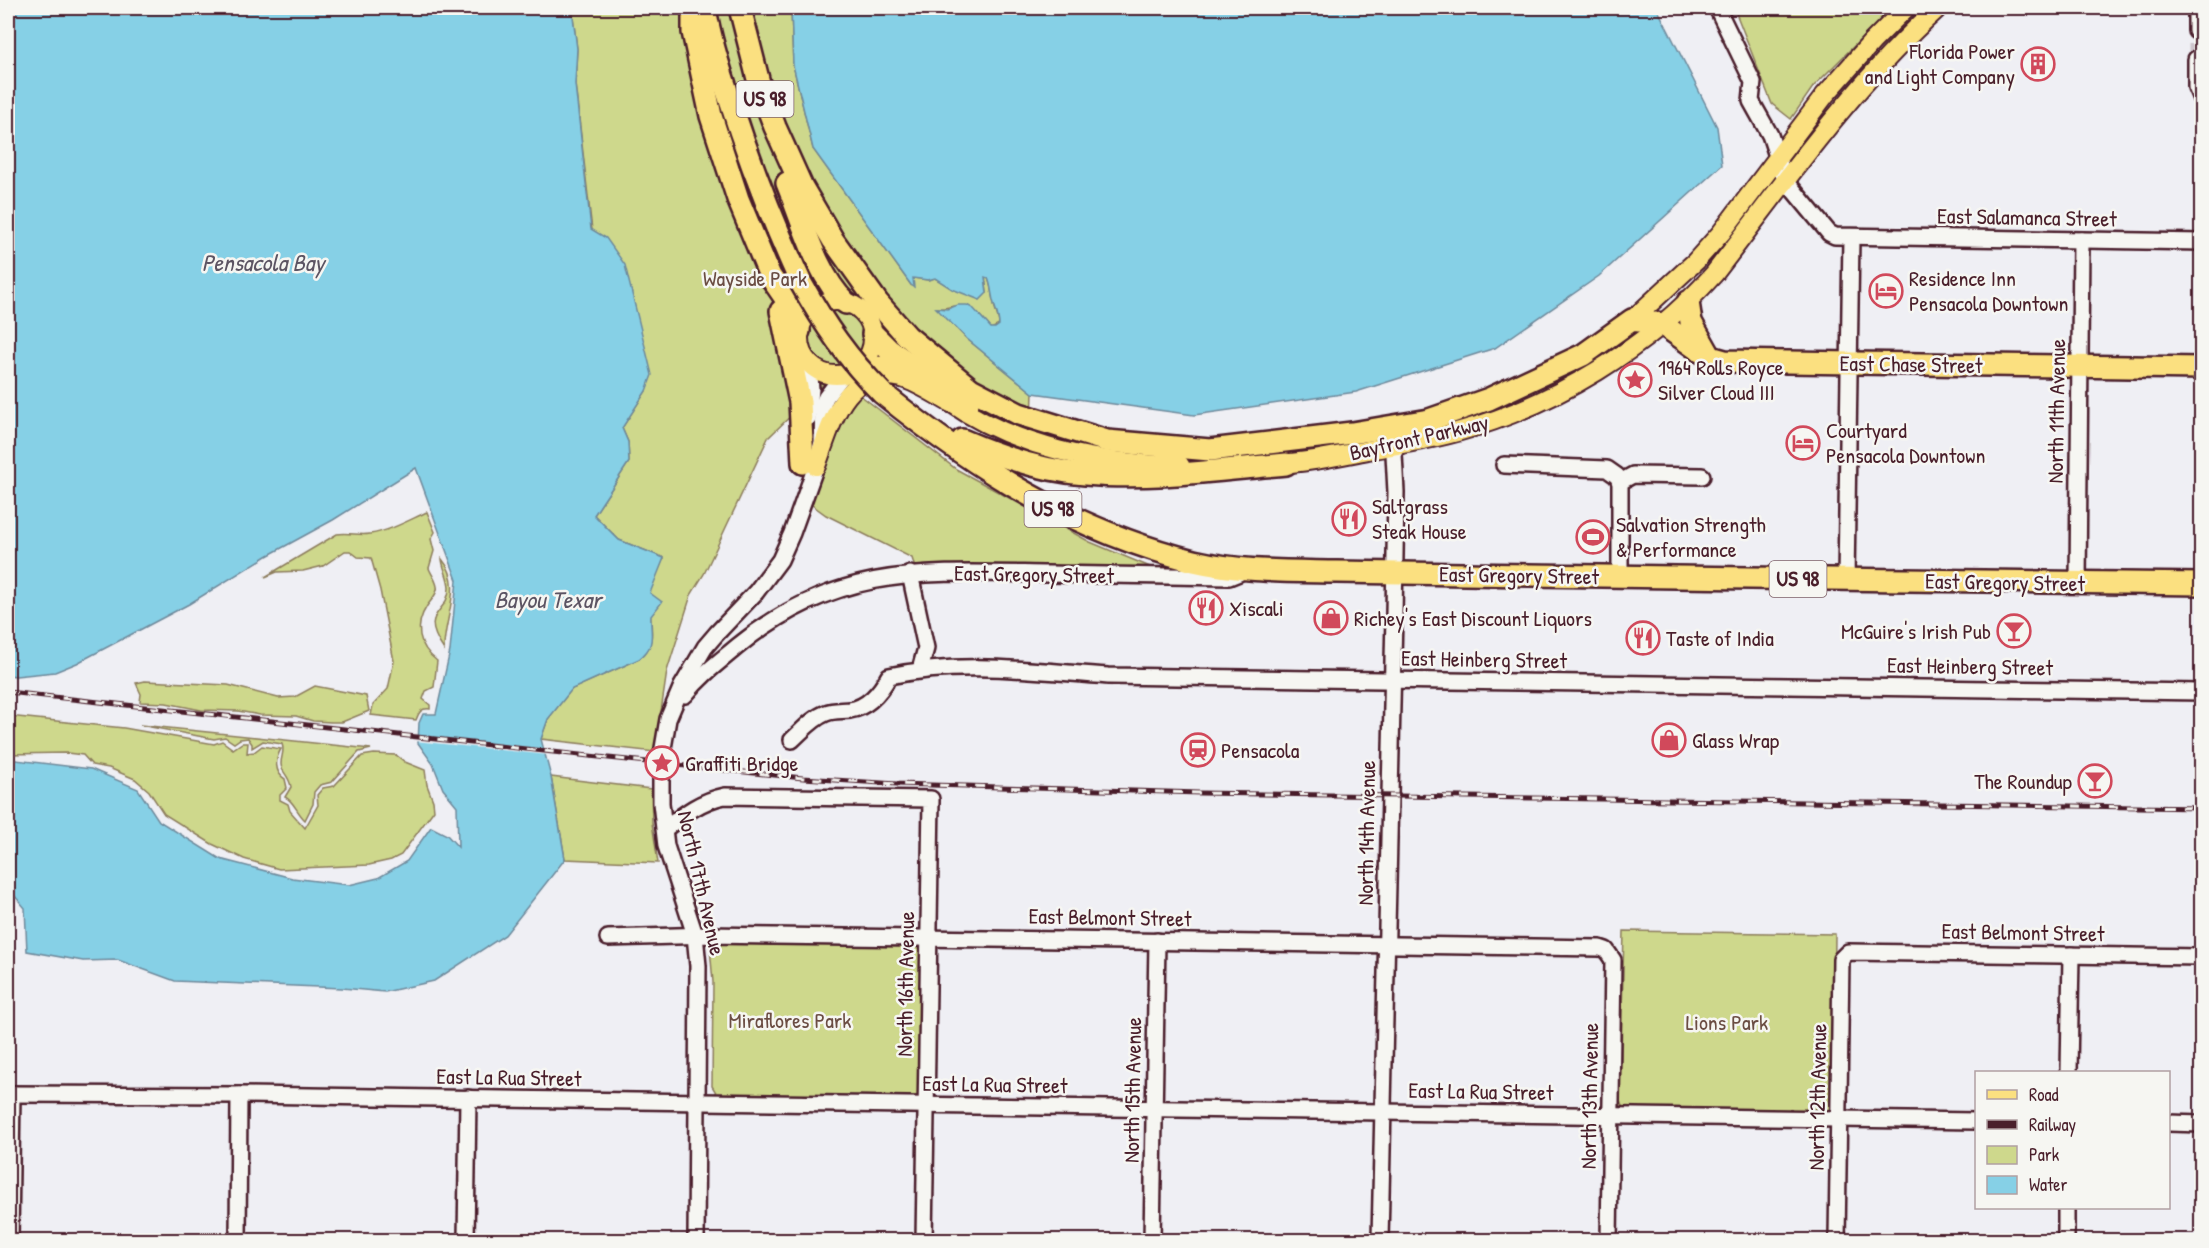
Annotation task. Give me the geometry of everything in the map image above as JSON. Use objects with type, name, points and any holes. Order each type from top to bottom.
[{"type":"highway","points":[[693,8],[693,32],[711,116],[738,199],[770,276],[781,310],[800,402],[809,464]]},
{"type":"highway","name":"US 98","points":[[705,8],[720,70],[763,195],[801,283],[836,342],[858,369],[882,393],[917,421],[1027,495],[1067,516],[1133,543],[1175,556],[1223,567],[1250,570]]},
{"type":"highway","name":"US 98","points":[[740,8],[760,87],[802,187],[825,227],[878,303],[907,336],[971,389],[1019,414],[1107,441],[1163,447]]},
{"type":"highway","points":[[760,87],[763,124],[826,278],[836,294],[846,303]]},
{"type":"highway","points":[[770,276],[792,308],[799,331]]},
{"type":"highway","points":[[1688,302],[1691,322],[1711,357]]},
{"type":"highway","name":"Bayfront Parkway","points":[[1163,447],[1210,450],[1291,441],[1393,436],[1429,420],[1509,391],[1582,355],[1632,320]]},
{"type":"highway","name":"East Chase Street","points":[[1632,320],[1662,324],[1711,357],[1725,361],[2202,368]]},
{"type":"highway","points":[[873,334],[889,350],[922,370],[949,391],[992,416],[1018,427],[1066,442],[1113,450],[1163,447]]},
{"type":"highway","points":[[917,421],[1017,461],[1053,470],[1083,474],[1160,475],[1286,464]]},
{"type":"highway","name":"East Gregory Street","points":[[1250,570],[2202,584]]},
{"type":"main road","name":"Bayfront Parkway","points":[[1632,320],[1696,261],[1721,233],[1832,87],[1906,8]]},
{"type":"main road","name":"Bayfront Parkway","points":[[861,366],[878,364],[892,366],[914,377],[951,403],[995,428],[1023,440],[1048,448],[1098,458],[1162,465],[1286,464],[1393,436],[1467,429],[1549,397],[1617,358],[1688,302],[1714,274],[1785,180],[1876,69],[1938,8]]},
{"type":"main road","points":[[829,302],[846,303],[862,312],[869,322],[873,334],[870,351],[861,366],[850,373],[825,374],[809,364],[799,348],[799,331],[808,313],[818,305],[829,302]]},
{"type":"main road","points":[[809,464],[836,411],[849,393],[862,382],[882,377],[902,379],[951,403]]},
{"type":"street","name":"East Salamanca Street","points":[[1718,8],[1753,82],[1751,101],[1770,135],[1785,180],[1834,236],[2202,242]]},
{"type":"street","points":[[2196,8],[2196,31]]},
{"type":"street","points":[[2196,59],[2196,87],[2202,100]]},
{"type":"street","points":[[1846,580],[1851,237]]},
{"type":"street","name":"North 11th Avenue","points":[[2078,583],[2080,240]]},
{"type":"street","name":"North 17th Avenue","points":[[696,1240],[700,995],[695,935],[666,846],[661,803],[662,754],[668,719],[682,686],[705,648],[756,592],[780,560],[792,533],[801,505],[809,464],[811,389],[809,364]]},
{"type":"street","name":"North 17th Avenue","points":[[809,464],[822,442],[823,404],[829,392],[843,375]]},
{"type":"street","name":"North 14th Avenue","points":[[1380,1240],[1395,573],[1393,436]]},
{"type":"street","points":[[1504,465],[1608,469],[1617,476],[1620,482],[1620,576]]},
{"type":"street","points":[[1620,482],[1632,475],[1702,476]]},
{"type":"street","name":"East Gregory Street","points":[[668,719],[707,670],[751,636],[781,615],[812,599],[844,587],[909,574],[959,572],[1229,577],[1250,570]]},
{"type":"street","points":[[909,574],[926,648],[920,670]]},
{"type":"street","name":"East Heinberg Street","points":[[792,740],[812,720],[828,712],[853,710],[865,704],[881,691],[889,676],[920,670],[985,667],[1108,676],[2202,692]]},
{"type":"street","name":"North 16th Avenue","points":[[665,830],[696,806],[713,798],[725,796],[931,799],[924,1240]]},
{"type":"street","name":"East Belmont Street","points":[[608,938],[695,935],[1600,948],[1611,954]]},
{"type":"street","name":"North 15th Avenue","points":[[1152,1240],[1157,941]]},
{"type":"street","name":"East Belmont Street","points":[[1844,954],[1848,952],[2202,957]]},
{"type":"street","name":"North 13th Avenue","points":[[1609,1240],[1613,960],[1611,954]]},
{"type":"street","name":"North 12th Avenue","points":[[1837,1240],[1841,959],[1844,954]]},
{"type":"street","points":[[2069,1071],[2071,955]]},
{"type":"street","points":[[10,1094],[10,1240]]},
{"type":"street","name":"East La Rua Street","points":[[10,1094],[468,1098],[1975,1121]]},
{"type":"street","points":[[238,1240],[240,1095]]},
{"type":"street","points":[[466,1240],[468,1098]]},
{"type":"street","points":[[2170,1123],[2202,1124]]},
{"type":"street","points":[[2066,1209],[2066,1240]]},
{"type":"green space","name":"Wayside Park","points":[[572,8],[791,8],[793,65],[813,149],[911,285],[913,278],[928,280],[935,278],[953,289],[987,293],[985,276],[988,278],[999,325],[991,329],[980,316],[967,307],[937,308],[967,339],[1033,393],[1032,420],[1016,422],[980,414],[882,343],[840,368],[768,438],[704,574],[691,595],[667,671],[655,752],[541,739],[548,719],[572,689],[639,659],[646,652],[652,637],[650,593],[664,558],[619,540],[594,515],[629,462],[628,442],[622,428],[646,391],[592,230],[575,84],[577,49]]},
{"type":"green space","points":[[1734,8],[1892,8],[1813,87],[1791,119],[1772,104]]},
{"type":"green space","points":[[860,395],[956,469],[1090,542],[1155,569],[960,566],[915,568],[912,558],[826,515],[808,502],[841,413]]},
{"type":"green space","points":[[427,512],[435,532],[431,539],[434,551],[429,568],[437,588],[423,613],[419,628],[422,642],[437,661],[434,687],[426,691],[423,699],[430,705],[430,709],[421,711],[416,720],[371,715],[373,705],[388,689],[394,661],[380,590],[371,558],[358,557],[350,551],[345,551],[323,566],[303,571],[277,572],[265,577],[337,534],[377,533]]},
{"type":"green space","points":[[442,559],[449,569],[452,580],[444,650],[433,627],[436,614],[448,597],[448,581]]},
{"type":"green space","points":[[145,681],[228,685],[278,698],[295,697],[315,686],[366,696],[369,711],[342,722],[331,722],[313,721],[296,716],[201,710],[166,703],[140,702],[141,694],[136,683]]},
{"type":"green space","points":[[8,716],[124,728],[214,744],[222,741],[233,749],[242,743],[248,743],[247,753],[254,752],[262,746],[281,749],[277,769],[285,779],[287,788],[280,795],[280,800],[288,804],[290,811],[305,828],[318,805],[317,795],[323,788],[334,786],[362,756],[396,755],[405,762],[425,770],[434,810],[401,855],[391,860],[369,865],[279,869],[244,859],[212,844],[164,814],[149,791],[135,779],[109,768],[92,765],[83,755],[8,754]]},
{"type":"green space","points":[[140,725],[371,749],[359,752],[332,782],[320,785],[314,792],[313,804],[305,820],[291,801],[285,797],[291,787],[281,767],[282,744],[263,741],[252,748],[248,738],[234,743],[225,737],[214,739]]},
{"type":"green space","points":[[551,777],[651,789],[652,823],[658,863],[565,859]]},
{"type":"green space","name":"Lions Park","points":[[1624,931],[1835,934],[1833,1111],[1623,1109],[1620,1101]]},
{"type":"green space","name":"Miraflores Park","points":[[715,944],[925,945],[921,1099],[718,1096],[712,1086],[713,982],[710,948]]},
{"type":"water","name":"Pensacola Bay","points":[[8,8],[572,8],[577,49],[575,84],[591,229],[606,238],[625,265],[652,375],[646,391],[622,428],[628,442],[629,462],[594,515],[619,540],[664,558],[650,593],[662,602],[651,616],[651,639],[645,654],[639,659],[572,689],[548,719],[541,739],[551,777],[565,859],[505,935],[434,981],[385,992],[175,981],[118,960],[83,961],[27,951],[25,908],[8,888],[8,759],[91,769],[138,789],[159,821],[220,859],[292,878],[349,885],[378,878],[407,861],[431,827],[447,835],[458,847],[457,806],[443,789],[433,764],[418,743],[419,723],[423,714],[436,714],[450,651],[457,580],[416,468],[333,520],[267,556],[189,604],[77,663],[55,672],[8,675]]},
{"type":"water","points":[[791,8],[1657,8],[1717,127],[1722,165],[1599,276],[1495,348],[1356,392],[1194,415],[1033,393],[967,339],[936,308],[947,309],[967,305],[974,309],[991,328],[995,328],[999,325],[988,278],[985,277],[987,293],[980,300],[952,289],[935,278],[928,280],[913,278],[914,287],[911,285],[813,149],[793,65]]},
{"type":"pier","points":[[415,735],[547,749],[548,755],[415,741]]},
{"type":"tunnel","points":[[2196,31],[2196,59]]},
{"type":"railway","points":[[8,692],[589,756],[803,778],[897,784],[1200,793],[2202,808]]},
{"type":"place","name":"Florida Power and Light Company","points":[[2038,64]]},
{"type":"place","name":"Residence Inn Pensacola Downtown","points":[[1886,291]]},
{"type":"place","name":"1964 Rolls Royce Silver Cloud III","points":[[1635,380]]},
{"type":"place","name":"Courtyard Pensacola Downtown","points":[[1803,443]]},
{"type":"place","name":"Saltgrass Steak House","points":[[1349,519]]},
{"type":"place","name":"Salvation Strength & Performance","points":[[1593,537]]},
{"type":"place","name":"Xiscali","points":[[1206,608]]},
{"type":"place","name":"Richey's East Discount Liquors","points":[[1331,618]]},
{"type":"place","name":"McGuire's Irish Pub","points":[[2014,631]]},
{"type":"place","name":"Taste of India","points":[[1643,638]]},
{"type":"place","name":"Glass Wrap","points":[[1669,740]]},
{"type":"place","name":"Pensacola","points":[[1198,750]]},
{"type":"place","name":"Graffiti Bridge","points":[[662,763]]},
{"type":"place","name":"The Roundup","points":[[2095,781]]},
{"type":"water label","name":"Bayou Texar","points":[[548,600]]}]
